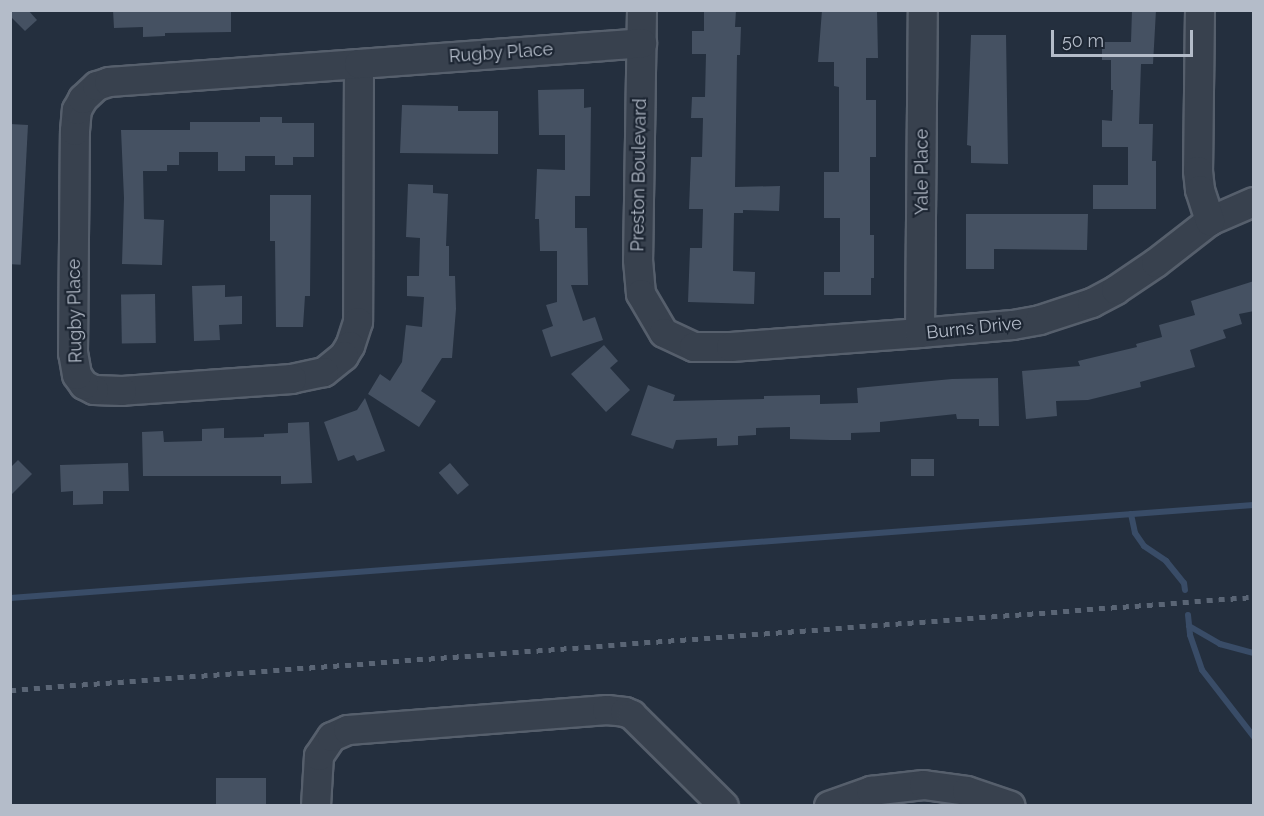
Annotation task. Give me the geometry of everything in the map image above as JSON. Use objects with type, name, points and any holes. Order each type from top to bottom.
[{"type":"street","name":"Preston Boulevard","points":[[642,10],[638,260],[641,294],[664,333]]},
{"type":"street","name":"Yale Place","points":[[920,333],[923,10]]},
{"type":"street","points":[[1200,10],[1198,171],[1200,190],[1210,221]]},
{"type":"street","name":"Rugby Place","points":[[359,64],[358,322],[351,346],[344,356],[324,372],[308,377],[122,391],[94,390],[84,385],[77,375],[73,353],[75,130],[77,110],[83,99],[97,86],[109,82],[642,43]]},
{"type":"street","name":"Burns Drive","points":[[664,333],[694,347],[710,348],[1013,325],[1058,315],[1092,303],[1134,279],[1210,221],[1254,202]]},
{"type":"street","points":[[316,806],[319,756],[332,737],[348,730],[607,710],[625,712],[639,721],[724,806]]},
{"type":"street","points":[[829,806],[878,790],[924,785],[967,791],[1011,806]]},
{"type":"building","points":[[10,10],[28,10],[37,20],[25,31],[10,16]]},
{"type":"building","points":[[113,10],[231,10],[231,32],[165,33],[165,36],[143,37],[143,27],[114,28]]},
{"type":"building","points":[[704,10],[736,10],[735,27],[741,27],[740,55],[737,55],[735,187],[780,186],[779,211],[743,210],[743,213],[734,213],[733,271],[755,272],[754,304],[688,302],[690,248],[702,248],[703,209],[689,209],[691,157],[702,157],[703,118],[691,118],[692,97],[705,97],[706,54],[692,54],[692,31],[704,31]]},
{"type":"building","points":[[822,10],[877,10],[878,58],[866,58],[866,100],[876,100],[876,157],[870,157],[870,235],[874,235],[874,278],[871,278],[871,295],[824,295],[824,272],[840,272],[840,218],[824,218],[824,172],[839,172],[839,87],[834,86],[834,62],[818,62]]},
{"type":"building","points":[[1132,10],[1156,10],[1153,64],[1141,64],[1139,124],[1153,124],[1152,161],[1156,161],[1156,209],[1093,209],[1093,185],[1128,185],[1128,147],[1102,147],[1102,120],[1112,121],[1113,90],[1111,90],[1111,60],[1102,60],[1102,42],[1131,42]]},
{"type":"building","points":[[971,35],[1006,35],[1008,164],[971,163],[971,146],[967,145]]},
{"type":"building","points":[[584,89],[584,108],[591,107],[590,196],[575,196],[575,228],[587,228],[588,285],[571,285],[583,321],[595,317],[603,340],[551,357],[542,330],[553,326],[546,305],[557,302],[557,251],[540,251],[539,219],[535,219],[537,169],[565,170],[565,135],[539,135],[538,90]]},
{"type":"building","points":[[402,105],[458,106],[458,111],[498,111],[498,154],[400,153]]},
{"type":"building","points":[[260,117],[282,117],[282,123],[314,123],[314,157],[293,157],[293,165],[275,165],[275,156],[245,156],[245,171],[218,171],[218,152],[179,152],[179,165],[167,165],[167,171],[143,171],[144,219],[164,220],[162,265],[122,264],[124,198],[121,130],[190,130],[190,122],[260,122]]},
{"type":"building","points":[[10,124],[28,125],[21,265],[10,264]]},
{"type":"building","points":[[408,184],[433,185],[433,193],[448,194],[446,246],[449,246],[449,276],[455,276],[456,309],[452,358],[442,358],[421,391],[436,401],[419,427],[368,394],[380,374],[390,381],[402,362],[406,325],[422,327],[424,297],[407,296],[407,276],[419,276],[420,238],[406,237]]},
{"type":"building","points":[[270,195],[311,195],[310,296],[305,296],[303,327],[276,327],[275,241],[270,241]]},
{"type":"building","points":[[966,214],[1088,214],[1087,250],[994,249],[994,269],[966,269]]},
{"type":"building","points":[[1254,281],[1254,311],[1239,314],[1242,324],[1223,330],[1226,338],[1190,350],[1195,367],[1140,382],[1141,387],[1088,400],[1056,401],[1057,416],[1026,419],[1022,371],[1080,366],[1078,361],[1137,347],[1136,344],[1162,337],[1159,325],[1195,315],[1191,301]]},
{"type":"building","points":[[225,285],[225,297],[242,296],[242,324],[219,325],[220,340],[194,341],[192,286]]},
{"type":"building","points":[[155,294],[156,343],[122,344],[121,295]]},
{"type":"building","points":[[604,345],[618,361],[610,368],[630,390],[606,412],[571,374]]},
{"type":"building","points":[[998,378],[999,426],[979,426],[979,419],[957,419],[956,414],[880,422],[880,432],[851,433],[851,440],[790,439],[790,427],[756,428],[756,435],[738,436],[738,445],[717,446],[717,438],[676,440],[673,449],[631,435],[648,385],[675,395],[673,401],[820,395],[820,404],[858,403],[857,388],[952,379]]},
{"type":"building","points":[[365,398],[385,451],[357,461],[354,455],[338,461],[324,422],[357,410]]},
{"type":"building","points":[[309,422],[312,483],[281,484],[281,476],[143,476],[142,432],[163,431],[164,442],[202,441],[202,429],[224,428],[224,438],[264,437],[264,434],[288,433],[288,423]]},
{"type":"building","points":[[911,459],[934,459],[934,476],[911,476]]},
{"type":"building","points":[[18,460],[32,474],[10,496],[10,468]]},
{"type":"building","points":[[128,463],[129,491],[103,491],[103,504],[73,505],[73,491],[61,492],[60,465]]},
{"type":"building","points":[[450,463],[469,485],[458,495],[439,473]]},
{"type":"building","points":[[216,778],[266,778],[266,806],[216,806]]},
{"type":"waterway","points":[[10,598],[1254,505]]},
{"type":"waterway","points":[[1131,514],[1135,533],[1144,546],[1166,561],[1184,583],[1185,590]]},
{"type":"waterway","points":[[1188,615],[1190,635],[1202,670],[1254,737]]},
{"type":"waterway","points":[[1189,626],[1220,644],[1254,653]]},
{"type":"railway","points":[[10,690],[1254,597]]}]
